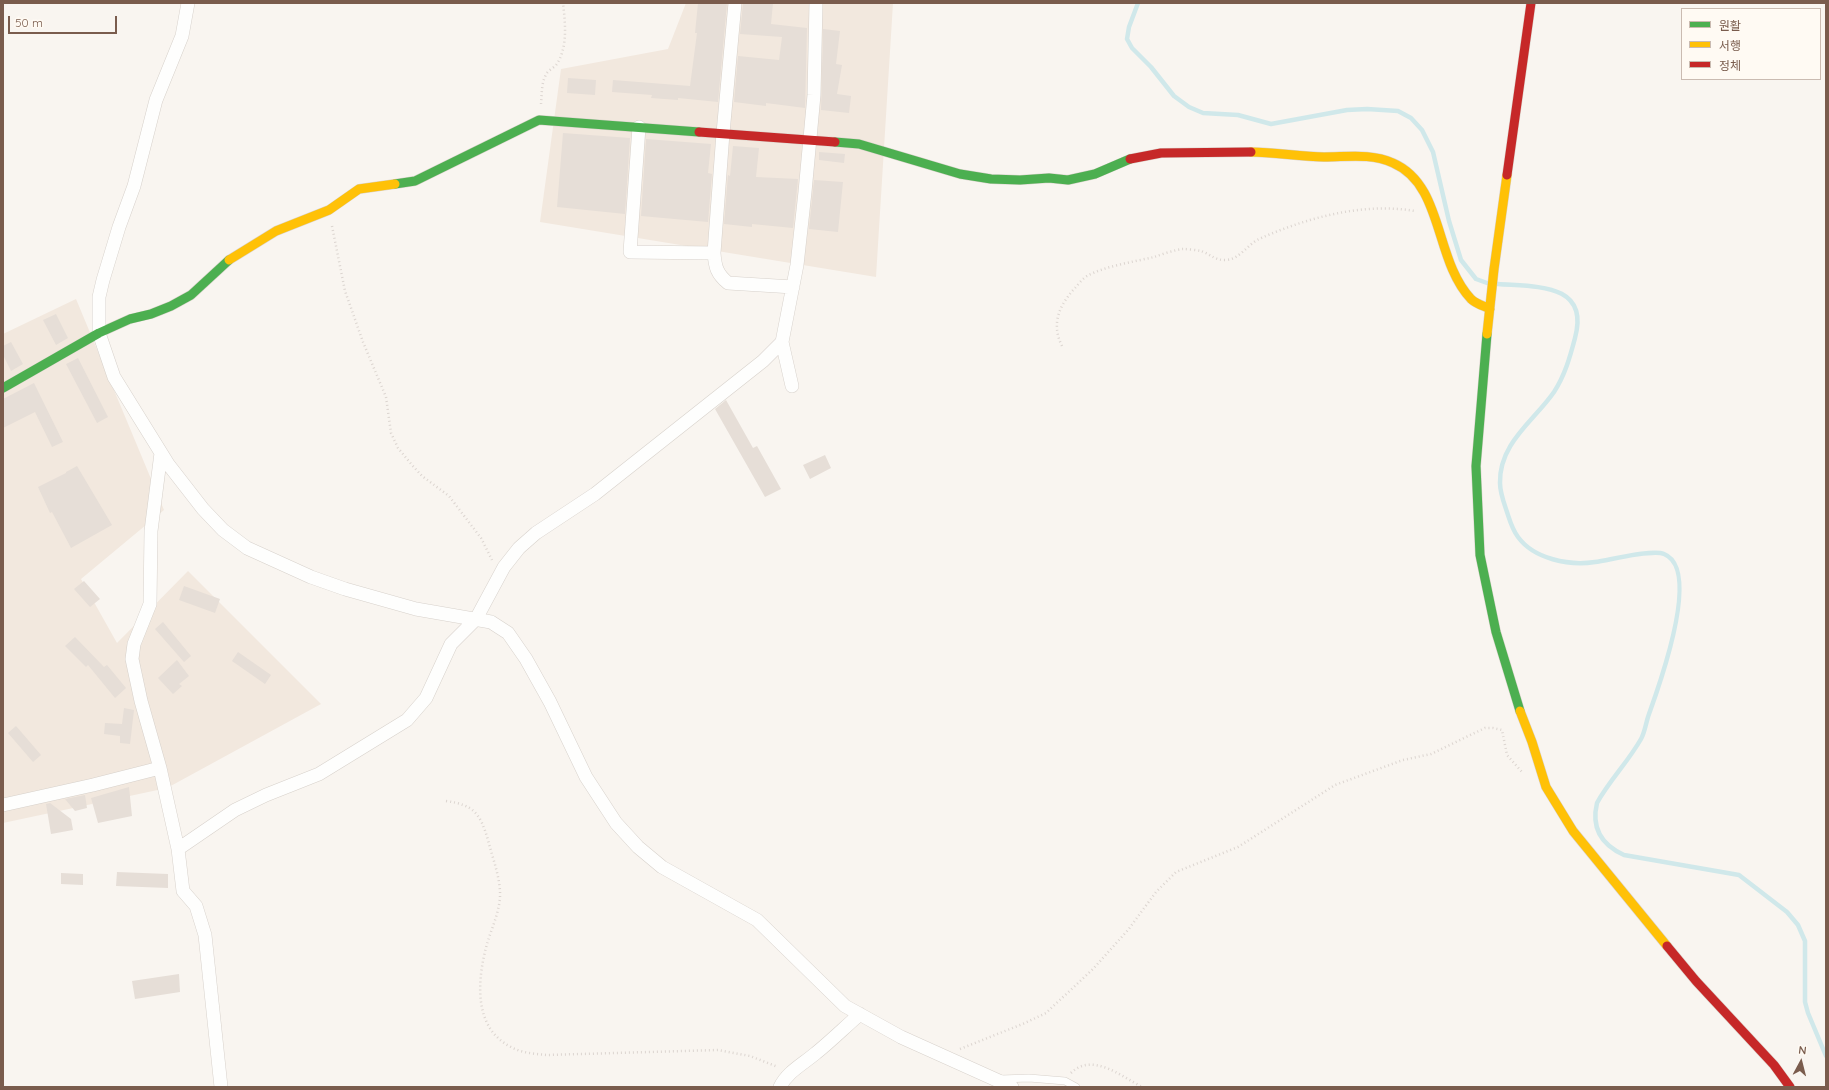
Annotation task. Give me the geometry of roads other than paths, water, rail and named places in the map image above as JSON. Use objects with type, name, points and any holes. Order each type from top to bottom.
[{"type":"street","points":[[188,3],[182,36],[156,100],[134,186],[102,280],[100,297],[100,333],[114,377],[162,453],[203,509],[223,530],[247,548],[310,577],[345,589],[416,609],[491,622],[508,633],[526,659],[550,702],[586,777],[616,823],[638,847],[662,867],[757,920],[845,1006],[943,1058],[1012,1087]]},
{"type":"street","points":[[735,3],[723,133],[714,254],[715,268],[719,276],[728,283],[793,287]]},
{"type":"street","points":[[792,386],[782,342],[797,265],[810,139],[814,95],[816,3]]},
{"type":"street","points":[[1530,3],[1494,269],[1480,406],[1476,466],[1480,555],[1496,632],[1518,707],[1532,742],[1546,787],[1573,831],[1696,981],[1774,1065],[1790,1087]]},
{"type":"street","points":[[3,388],[100,333],[130,319],[151,314],[192,296],[230,259],[276,231],[329,210],[359,189],[415,180],[539,120],[810,139],[859,144],[960,174],[991,179],[1020,180],[1049,178],[1068,180],[1095,174],[1127,160],[1161,153],[1272,152],[1324,157],[1360,155],[1392,162],[1405,169],[1418,182],[1428,195],[1446,256],[1457,279],[1472,300],[1490,309]]},
{"type":"street","points":[[639,127],[630,252],[714,254]]},
{"type":"street","points":[[178,849],[235,810],[266,795],[319,774],[407,720],[426,698],[451,644],[476,619],[504,567],[520,548],[536,533],[595,494],[763,360],[782,342]]},
{"type":"street","points":[[162,453],[151,531],[150,604],[134,644],[132,659],[141,701],[160,768],[178,849],[183,891],[196,906],[205,934],[221,1087]]},
{"type":"street","points":[[3,805],[160,768]]},
{"type":"street","points":[[780,1087],[792,1071],[815,1054],[860,1014]]},
{"type":"lane","points":[[994,1079],[1029,1078],[1065,1081],[1076,1087]]},
{"type":"waterway","points":[[1138,3],[1129,27],[1127,39],[1132,48],[1151,67],[1174,96],[1189,107],[1203,113],[1238,115],[1271,124],[1347,110],[1367,109],[1398,111],[1411,118],[1422,130],[1433,152],[1449,221],[1461,260],[1476,279],[1487,283]]},
{"type":"waterway","points":[[1498,284],[1543,288],[1556,292],[1567,298],[1575,307],[1578,320],[1575,338],[1567,366],[1561,379],[1546,403],[1511,444],[1501,469],[1501,494],[1510,522],[1516,534],[1525,545],[1533,551],[1543,556],[1563,562],[1585,563],[1641,554],[1664,554],[1675,564],[1679,581],[1679,604],[1674,629],[1668,655],[1644,733],[1597,803],[1597,828],[1604,841],[1616,851],[1624,855],[1739,875],[1787,912],[1798,925],[1805,941],[1805,1002],[1826,1056]]}]
